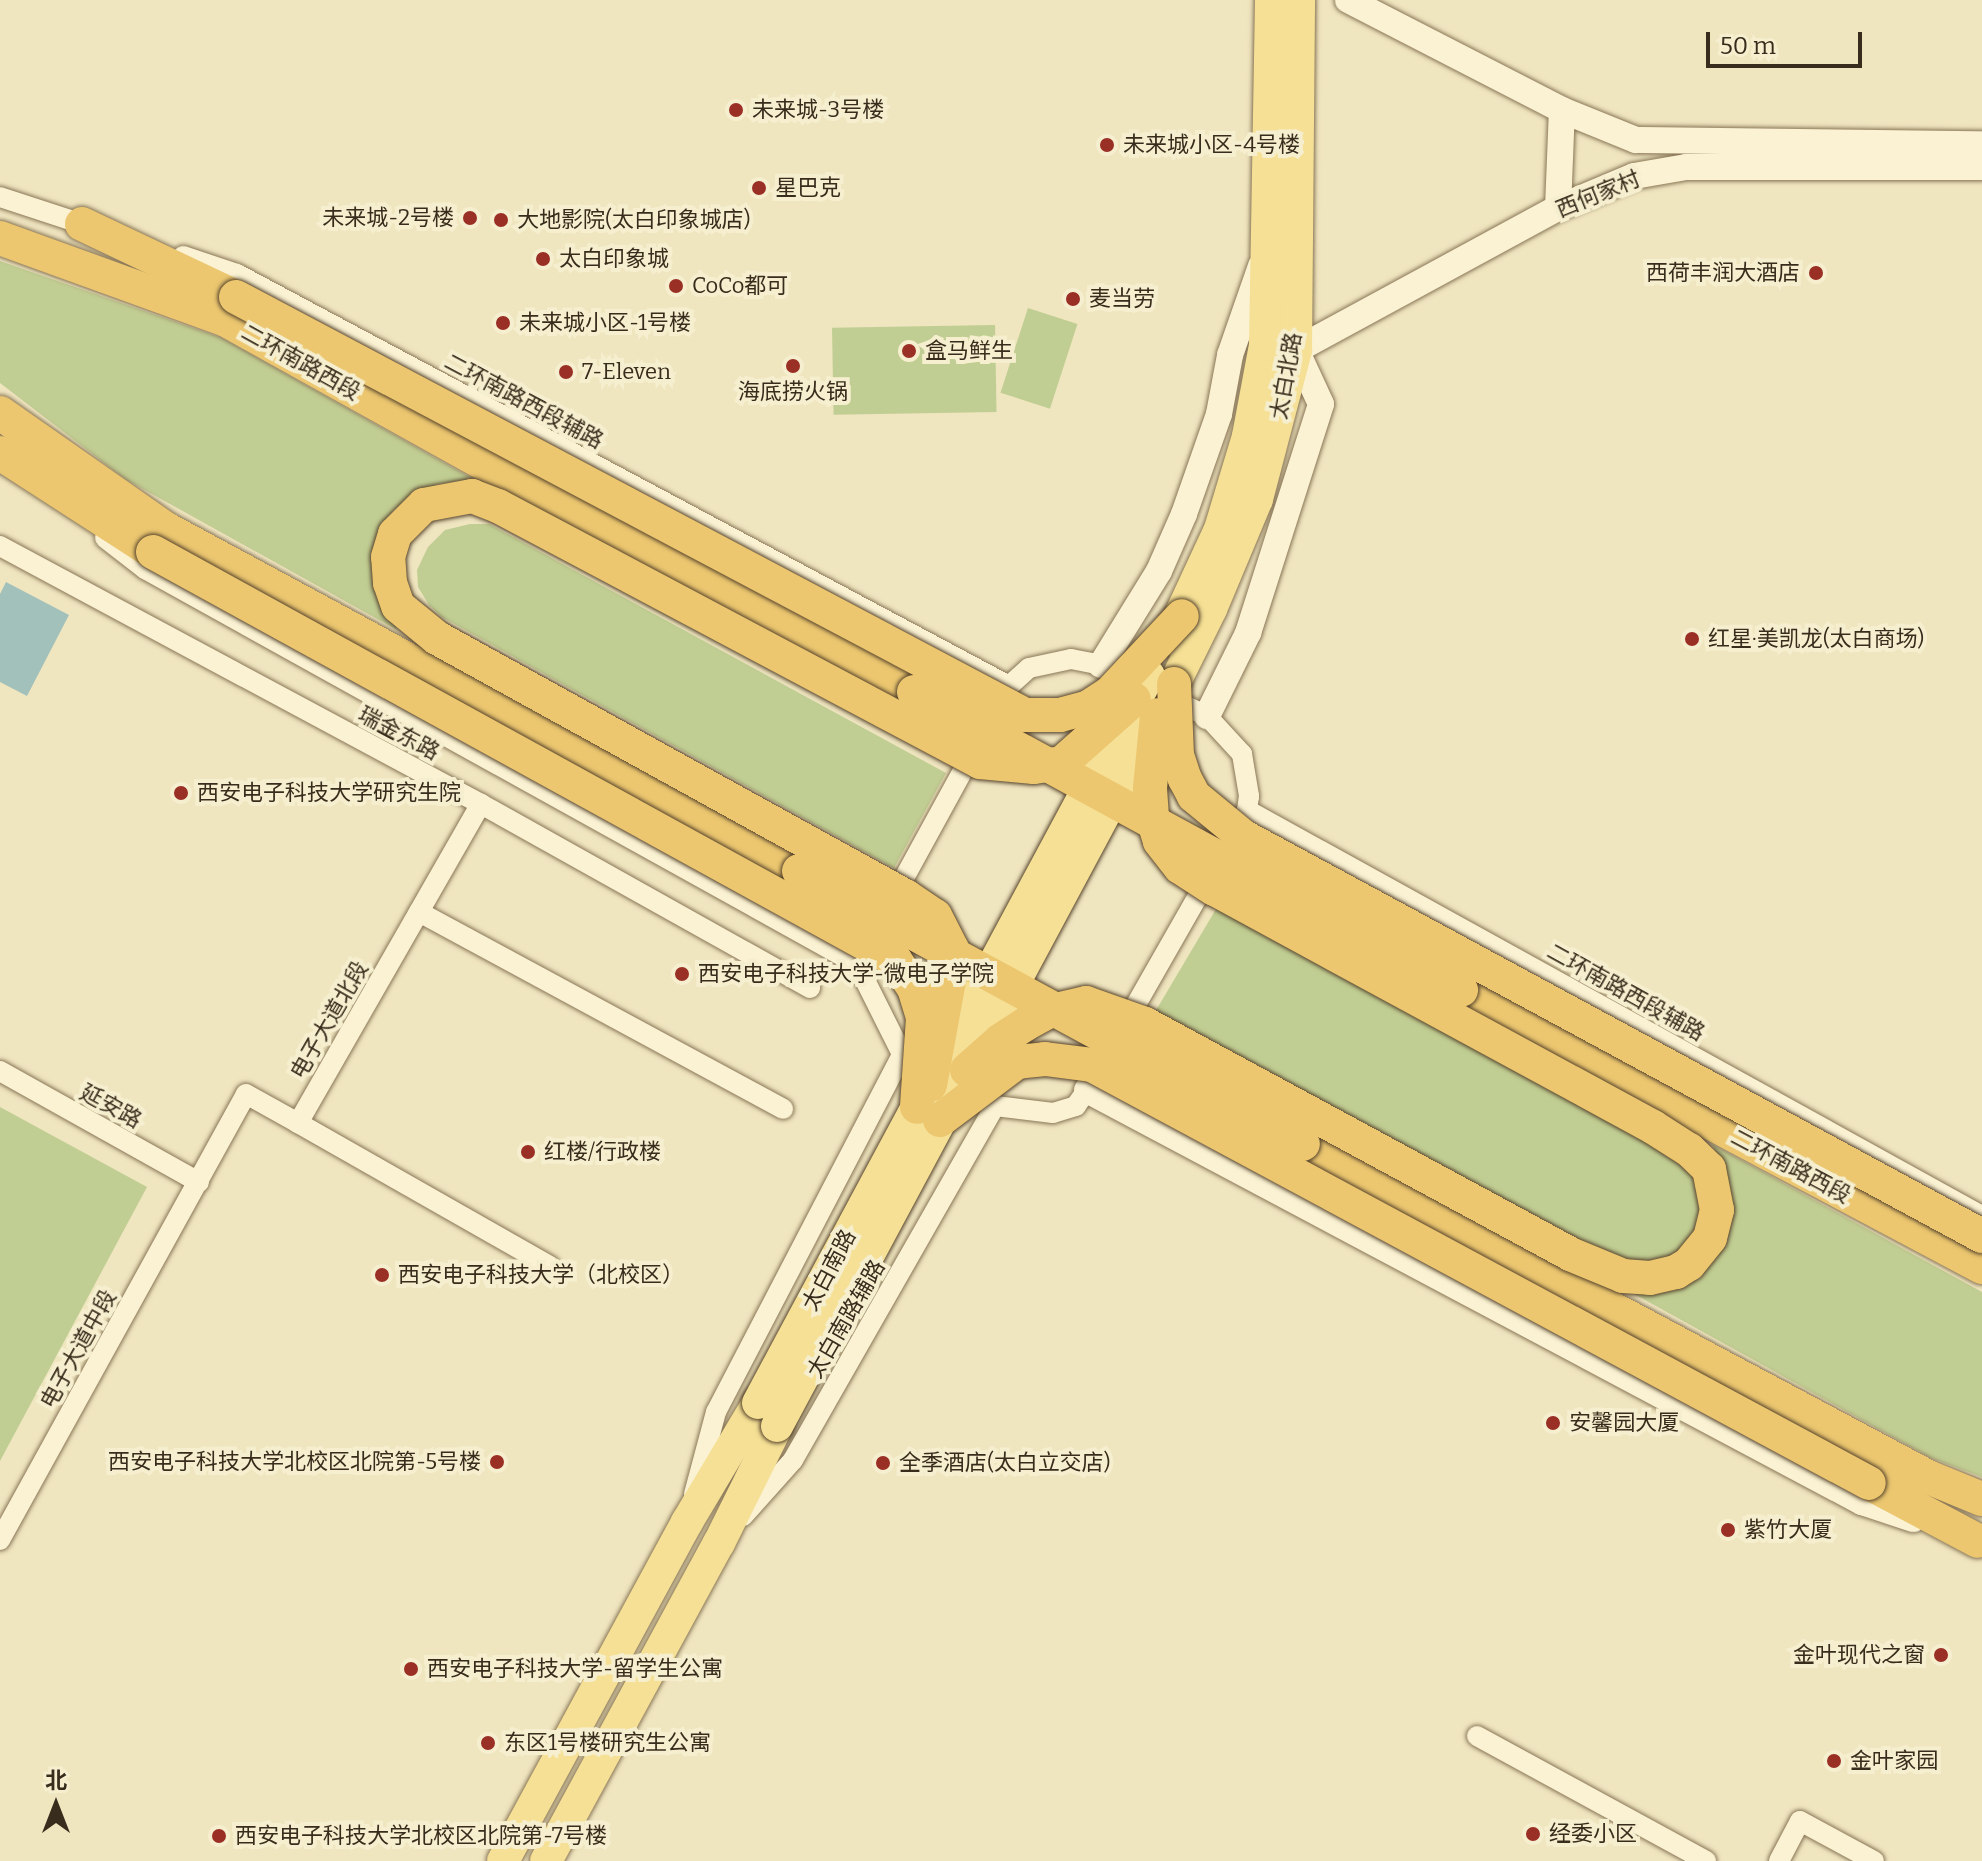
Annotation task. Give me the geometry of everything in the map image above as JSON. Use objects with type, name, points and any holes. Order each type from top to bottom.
[{"type":"highway","points":[[82,224],[231,309],[1025,715],[1060,715],[1087,708],[1110,693],[1182,616]]},
{"type":"highway","points":[[0,238],[47,255],[231,309]]},
{"type":"highway","name":"二环南路西段","points":[[231,309],[587,521],[914,692],[1982,1267]]},
{"type":"highway","points":[[0,414],[159,540],[493,703],[1503,1252],[1928,1477],[1982,1499]]},
{"type":"highway","points":[[0,455],[159,540],[895,960],[914,988],[923,1018],[929,1104]]},
{"type":"highway","points":[[929,1104],[948,997],[952,949],[935,916],[905,896],[437,638],[398,606],[390,583],[388,557],[395,534],[424,505],[472,496],[524,517],[911,728],[980,762],[1034,767],[1062,763],[1154,693]]},
{"type":"highway","points":[[524,517],[587,521],[641,581]]},
{"type":"highway","points":[[465,653],[493,703]]},
{"type":"highway","points":[[967,1070],[1001,1040],[1047,1012],[1086,1003],[1100,1006],[1145,1024],[1570,1254],[1623,1276],[1650,1278],[1676,1272],[1689,1264],[1710,1238],[1717,1210],[1709,1169],[1689,1150],[1653,1127],[1214,889],[1180,867],[1160,841],[1152,817],[1150,788],[1154,693]]},
{"type":"highway","points":[[1154,693],[1194,796],[1244,837],[1982,1236]]},
{"type":"highway","points":[[493,703],[552,702]]},
{"type":"highway","points":[[1519,1056],[1600,1064],[1653,1127]]},
{"type":"highway","points":[[929,1104],[1017,1062],[1045,1059],[1092,1065],[1980,1541]]},
{"type":"highway","points":[[1478,1204],[1503,1252]]},
{"type":"highway","points":[[1503,1252],[1570,1254]]},
{"type":"main road","name":"太白北路","points":[[1154,693],[1182,616],[1220,529],[1248,436],[1265,345],[1271,0]]},
{"type":"main road","name":"太白北路","points":[[1154,693],[1211,609],[1257,499],[1296,350],[1299,0]]},
{"type":"main road","name":"太白南路","points":[[929,1104],[967,1070],[1154,693]]},
{"type":"main road","name":"太白南路","points":[[546,1861],[719,1543],[768,1414],[929,1104],[1154,693]]},
{"type":"main road","name":"太白南路","points":[[503,1861],[687,1522],[768,1414]]},
{"type":"street","name":"西何家村","points":[[1348,0],[1562,110],[1636,140],[1697,144],[1982,144]]},
{"type":"street","points":[[1558,208],[1562,110]]},
{"type":"street","name":"西何家村","points":[[1296,350],[1558,208],[1634,176],[1686,167],[1982,167]]},
{"type":"street","name":"二环南路西段辅路","points":[[0,197],[237,274],[1009,686]]},
{"type":"street","points":[[1101,665],[1159,571],[1184,514],[1219,414],[1230,355],[1269,244]]},
{"type":"street","points":[[1207,716],[1248,633],[1321,404],[1296,350]]},
{"type":"street","points":[[0,455],[145,569],[857,964],[902,1054],[995,1106],[1053,1113],[1076,1106],[1247,810],[1249,796],[1242,754],[1207,716],[1101,665],[1071,659],[1029,668],[1009,686],[857,964]]},
{"type":"street","name":"瑞金东路","points":[[0,546],[481,804],[810,988]]},
{"type":"street","name":"电子大道北段","points":[[298,1123],[481,804]]},
{"type":"street","name":"二环南路西段辅路","points":[[1247,810],[1982,1216]]},
{"type":"street","points":[[419,912],[783,1109]]},
{"type":"street","points":[[687,1522],[716,1412],[902,1054]]},
{"type":"street","name":"延安路","points":[[0,1071],[199,1182]]},
{"type":"street","points":[[1087,1090],[1862,1502],[1980,1541]]},
{"type":"street","points":[[199,1182],[246,1094],[550,1266]]},
{"type":"street","name":"太白南路辅路","points":[[719,1543],[793,1460],[995,1106]]},
{"type":"street","name":"电子大道中段","points":[[0,1540],[199,1182]]},
{"type":"street","points":[[1477,1736],[1706,1861]]},
{"type":"street","points":[[1779,1861],[1800,1821],[1874,1861]]},
{"type":"green space","points":[[0,261],[222,338],[473,479],[437,484],[393,510],[381,536],[384,599],[397,630],[125,479],[0,383]]},
{"type":"green space","points":[[1028,308],[1077,324],[1050,409],[1000,393]]},
{"type":"green space","points":[[995,325],[997,412],[834,415],[832,328]]},
{"type":"green space","points":[[470,524],[489,524],[946,773],[894,868],[442,617],[429,605],[418,587],[417,570],[428,547],[445,530]]},
{"type":"green space","points":[[1219,904],[1685,1161],[1700,1185],[1704,1228],[1662,1266],[1616,1260],[1155,1012]]},
{"type":"green space","points":[[0,1107],[147,1187],[0,1461]]},
{"type":"green space","points":[[1712,1144],[1982,1292],[1982,1477],[1931,1458],[1627,1290],[1672,1288],[1730,1210],[1730,1186]]},
{"type":"water","points":[[6,582],[69,615],[27,696],[0,682],[0,594]]},
{"type":"place","name":"未来城-3号楼","points":[[736,110]]},
{"type":"place","name":"未来城小区-4号楼","points":[[1107,145]]},
{"type":"place","name":"星巴克","points":[[759,188]]},
{"type":"place","name":"未来城-2号楼","points":[[470,218]]},
{"type":"place","name":"大地影院(太白印象城店)","points":[[501,220]]},
{"type":"place","name":"太白印象城","points":[[543,259]]},
{"type":"place","name":"西荷丰润大酒店","points":[[1816,273]]},
{"type":"place","name":"CoCo都可","points":[[676,286]]},
{"type":"place","name":"麦当劳","points":[[1073,299]]},
{"type":"place","name":"未来城小区-1号楼","points":[[503,323]]},
{"type":"place","name":"盒马鲜生","points":[[909,351]]},
{"type":"place","name":"海底捞火锅","points":[[793,366]]},
{"type":"place","name":"7-Eleven","points":[[566,372]]},
{"type":"place","name":"红星·美凯龙(太白商场)","points":[[1692,639]]},
{"type":"place","name":"西安电子科技大学研究生院","points":[[181,793]]},
{"type":"place","name":"西安电子科技大学-微电子学院","points":[[682,974]]},
{"type":"place","name":"红楼/行政楼","points":[[528,1152]]},
{"type":"place","name":"西安电子科技大学（北校区）","points":[[382,1275]]},
{"type":"place","name":"安馨园大厦","points":[[1553,1423]]},
{"type":"place","name":"西安电子科技大学北校区北院第-5号楼","points":[[497,1462]]},
{"type":"place","name":"全季酒店(太白立交店)","points":[[883,1463]]},
{"type":"place","name":"紫竹大厦","points":[[1728,1530]]},
{"type":"place","name":"金叶现代之窗","points":[[1941,1655]]},
{"type":"place","name":"西安电子科技大学-留学生公寓","points":[[411,1669]]},
{"type":"place","name":"东区1号楼研究生公寓","points":[[488,1743]]},
{"type":"place","name":"金叶家园","points":[[1834,1761]]},
{"type":"place","name":"经委小区","points":[[1533,1834]]},
{"type":"place","name":"西安电子科技大学北校区北院第-7号楼","points":[[219,1836]]}]
